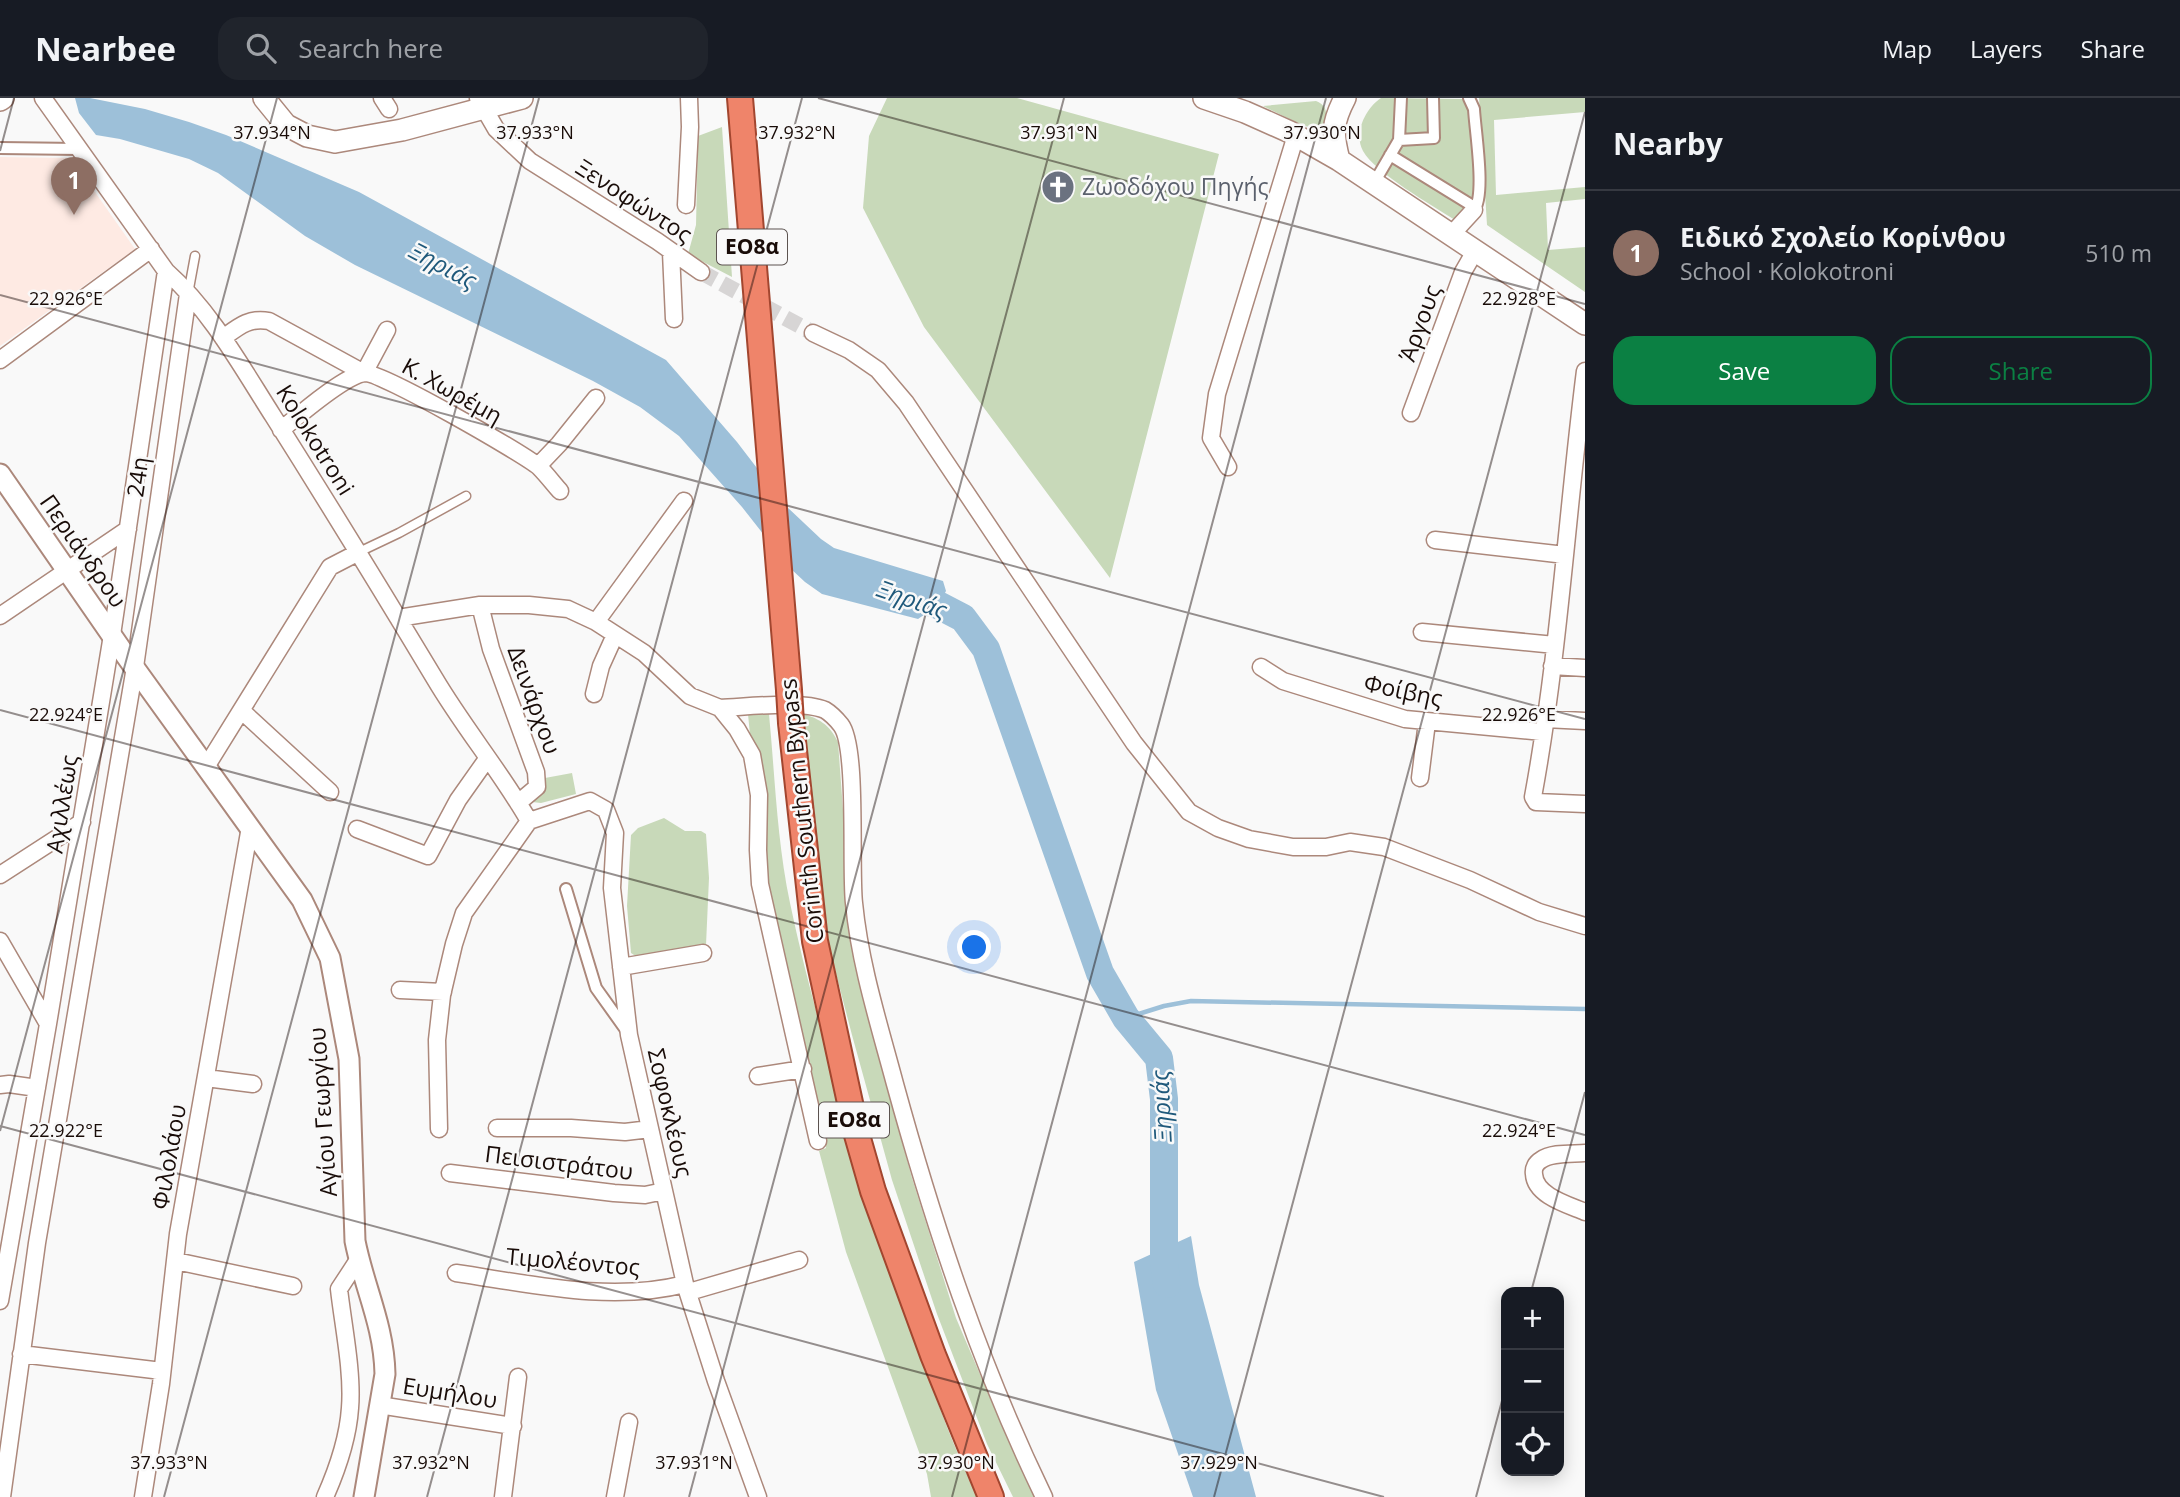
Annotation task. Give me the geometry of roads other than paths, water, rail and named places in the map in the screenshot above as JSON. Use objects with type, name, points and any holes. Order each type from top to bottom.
[{"type":"highway","name":"Corinth Southern Bypass","points":[[741,103],[791,723],[815,941],[857,1135],[873,1191],[913,1303],[991,1497]]},
{"type":"main road","points":[[264,98],[286,125],[307,136],[335,142],[401,130],[481,103],[522,98]]},
{"type":"main road","points":[[1204,98],[1245,112],[1296,135],[1339,160],[1585,324]]},
{"type":"main road","points":[[1339,160],[1333,136],[1338,112],[1346,98]]},
{"type":"street","name":"Kolokotroni","points":[[43,98],[166,271],[223,338],[359,552],[454,711],[519,803],[528,821]]},
{"type":"street","points":[[686,205],[689,98]]},
{"type":"street","points":[[1374,183],[1398,141],[1401,98]]},
{"type":"street","points":[[1398,141],[1434,138],[1433,98]]},
{"type":"street","points":[[1451,234],[1479,203],[1474,109],[1469,98]]},
{"type":"street","name":"Ξενοφώντος","points":[[481,103],[496,129],[530,161],[701,272]]},
{"type":"street","points":[[1228,467],[1211,438],[1217,394],[1296,135]]},
{"type":"street","points":[[0,148],[79,149]]},
{"type":"street","points":[[1390,155],[1475,209]]},
{"type":"street","points":[[0,360],[151,249]]},
{"type":"street","name":"Άργους","points":[[1411,413],[1463,272],[1475,251]]},
{"type":"street","points":[[671,252],[674,319]]},
{"type":"street","name":"Αχιλλέως","points":[[0,1301],[2,1272],[37,1088],[82,822],[166,271]]},
{"type":"street","name":"24η","points":[[131,662],[188,294]]},
{"type":"street","points":[[223,338],[249,321],[268,321],[364,373],[387,330]]},
{"type":"street","points":[[813,333],[849,350],[878,370],[906,403],[1134,743],[1189,812],[1218,828],[1249,839],[1282,845],[1326,846],[1350,842],[1384,847],[1470,880],[1539,912],[1585,926]]},
{"type":"street","points":[[1585,371],[1555,645],[1533,797],[1536,802],[1585,804]]},
{"type":"street","name":"Κ. Χωρέμη","points":[[281,430],[338,387],[364,373],[377,375],[538,466],[560,491]]},
{"type":"street","points":[[538,466],[596,398]]},
{"type":"street","name":"Περιάνδρου","points":[[0,474],[131,662]]},
{"type":"street","points":[[596,622],[684,501]]},
{"type":"street","points":[[0,616],[128,529]]},
{"type":"street","points":[[1434,540],[1565,555]]},
{"type":"street","points":[[206,767],[330,567],[359,552]]},
{"type":"street","points":[[398,618],[480,605],[528,605],[568,609],[596,622],[644,653],[690,696],[720,708],[807,705],[827,711],[842,726],[848,744],[853,902],[864,970],[918,1166],[962,1304],[1013,1433],[1044,1497]]},
{"type":"street","name":"Δεινάρχου","points":[[480,605],[495,661],[536,772],[537,787],[519,803]]},
{"type":"street","points":[[1422,632],[1555,645]]},
{"type":"street","points":[[594,694],[601,666],[615,635]]},
{"type":"street","name":"Αχιλλέως","points":[[2,1497],[21,1354],[131,662]]},
{"type":"street","name":"Αγίου Γεωργίου","points":[[131,662],[302,900],[330,958],[349,1059],[355,1241],[358,1260],[382,1334],[385,1374],[365,1497]]},
{"type":"street","points":[[1552,666],[1585,668]]},
{"type":"street","name":"Φοίβης","points":[[1261,667],[1283,681],[1320,694],[1386,714],[1427,722],[1544,725],[1585,721]]},
{"type":"street","points":[[720,708],[737,729],[752,755],[759,795],[760,884],[818,1141]]},
{"type":"street","points":[[242,711],[330,792]]},
{"type":"street","points":[[1420,778],[1427,722]]},
{"type":"street","points":[[357,830],[428,856],[458,800],[487,759]]},
{"type":"street","name":"Σοφοκλέους","points":[[528,821],[590,801],[606,810],[615,833],[612,888],[629,1035],[687,1288],[716,1381],[758,1497]]},
{"type":"street","points":[[439,1129],[436,1068],[447,968],[464,913],[528,821]]},
{"type":"street","points":[[0,875],[82,822]]},
{"type":"street","name":"Φιλολάου","points":[[144,1497],[178,1234],[250,827]]},
{"type":"street","points":[[566,889],[596,988],[629,1035]]},
{"type":"street","points":[[0,942],[48,1024]]},
{"type":"street","points":[[621,967],[703,953]]},
{"type":"street","points":[[400,990],[443,992]]},
{"type":"street","points":[[758,1076],[803,1069]]},
{"type":"street","points":[[206,1078],[253,1084]]},
{"type":"street","points":[[0,1085],[37,1088]]},
{"type":"street","points":[[497,1128],[571,1128],[625,1132],[650,1129]]},
{"type":"street","points":[[1585,1153],[1549,1156],[1534,1166],[1533,1175],[1536,1184],[1544,1192],[1585,1212]]},
{"type":"street","name":"Πεισιστράτου","points":[[450,1172],[614,1193],[645,1195],[664,1191]]},
{"type":"street","points":[[326,1497],[335,1476],[350,1410],[351,1389],[339,1289],[358,1260]]},
{"type":"street","name":"Τιμολέοντος","points":[[456,1273],[618,1293],[687,1288],[799,1260]]},
{"type":"street","points":[[176,1261],[293,1286]]},
{"type":"street","points":[[21,1354],[162,1371]]},
{"type":"street","points":[[503,1497],[518,1377]]},
{"type":"street","name":"Ευμήλου","points":[[379,1405],[513,1426]]},
{"type":"street","points":[[615,1497],[629,1422]]},
{"type":"lane","points":[[188,294],[195,256]]},
{"type":"lane","points":[[359,552],[466,496]]},
{"type":"water","points":[[75,98],[90,98],[145,109],[189,122],[359,192],[666,360],[737,442],[786,506],[821,539],[834,548],[943,581],[946,591],[938,605],[918,619],[822,594],[790,568],[742,507],[679,436],[640,407],[593,381],[355,265],[305,236],[218,173],[189,159],[120,139],[96,135],[79,113]]},
{"type":"water","points":[[1191,1236],[1199,1285],[1256,1497],[1193,1497],[1156,1390],[1134,1262]]},
{"type":"waterway","name":"Ξηριάς","points":[[902,593],[938,605],[963,618],[986,649],[1100,973],[1126,1018],[1159,1058],[1164,1099],[1164,1263],[1167,1284]]},
{"type":"waterway","points":[[1126,1018],[1191,1001],[1585,1009]]},
{"type":"tunnel","points":[[701,272],[813,333]]},
{"type":"place","name":"Ζωοδόχου Πηγής","points":[[1058,187]]},
{"type":"place","name":"Ειδικό Σχολείο Κορίνθου","points":[[74,215]]}]
